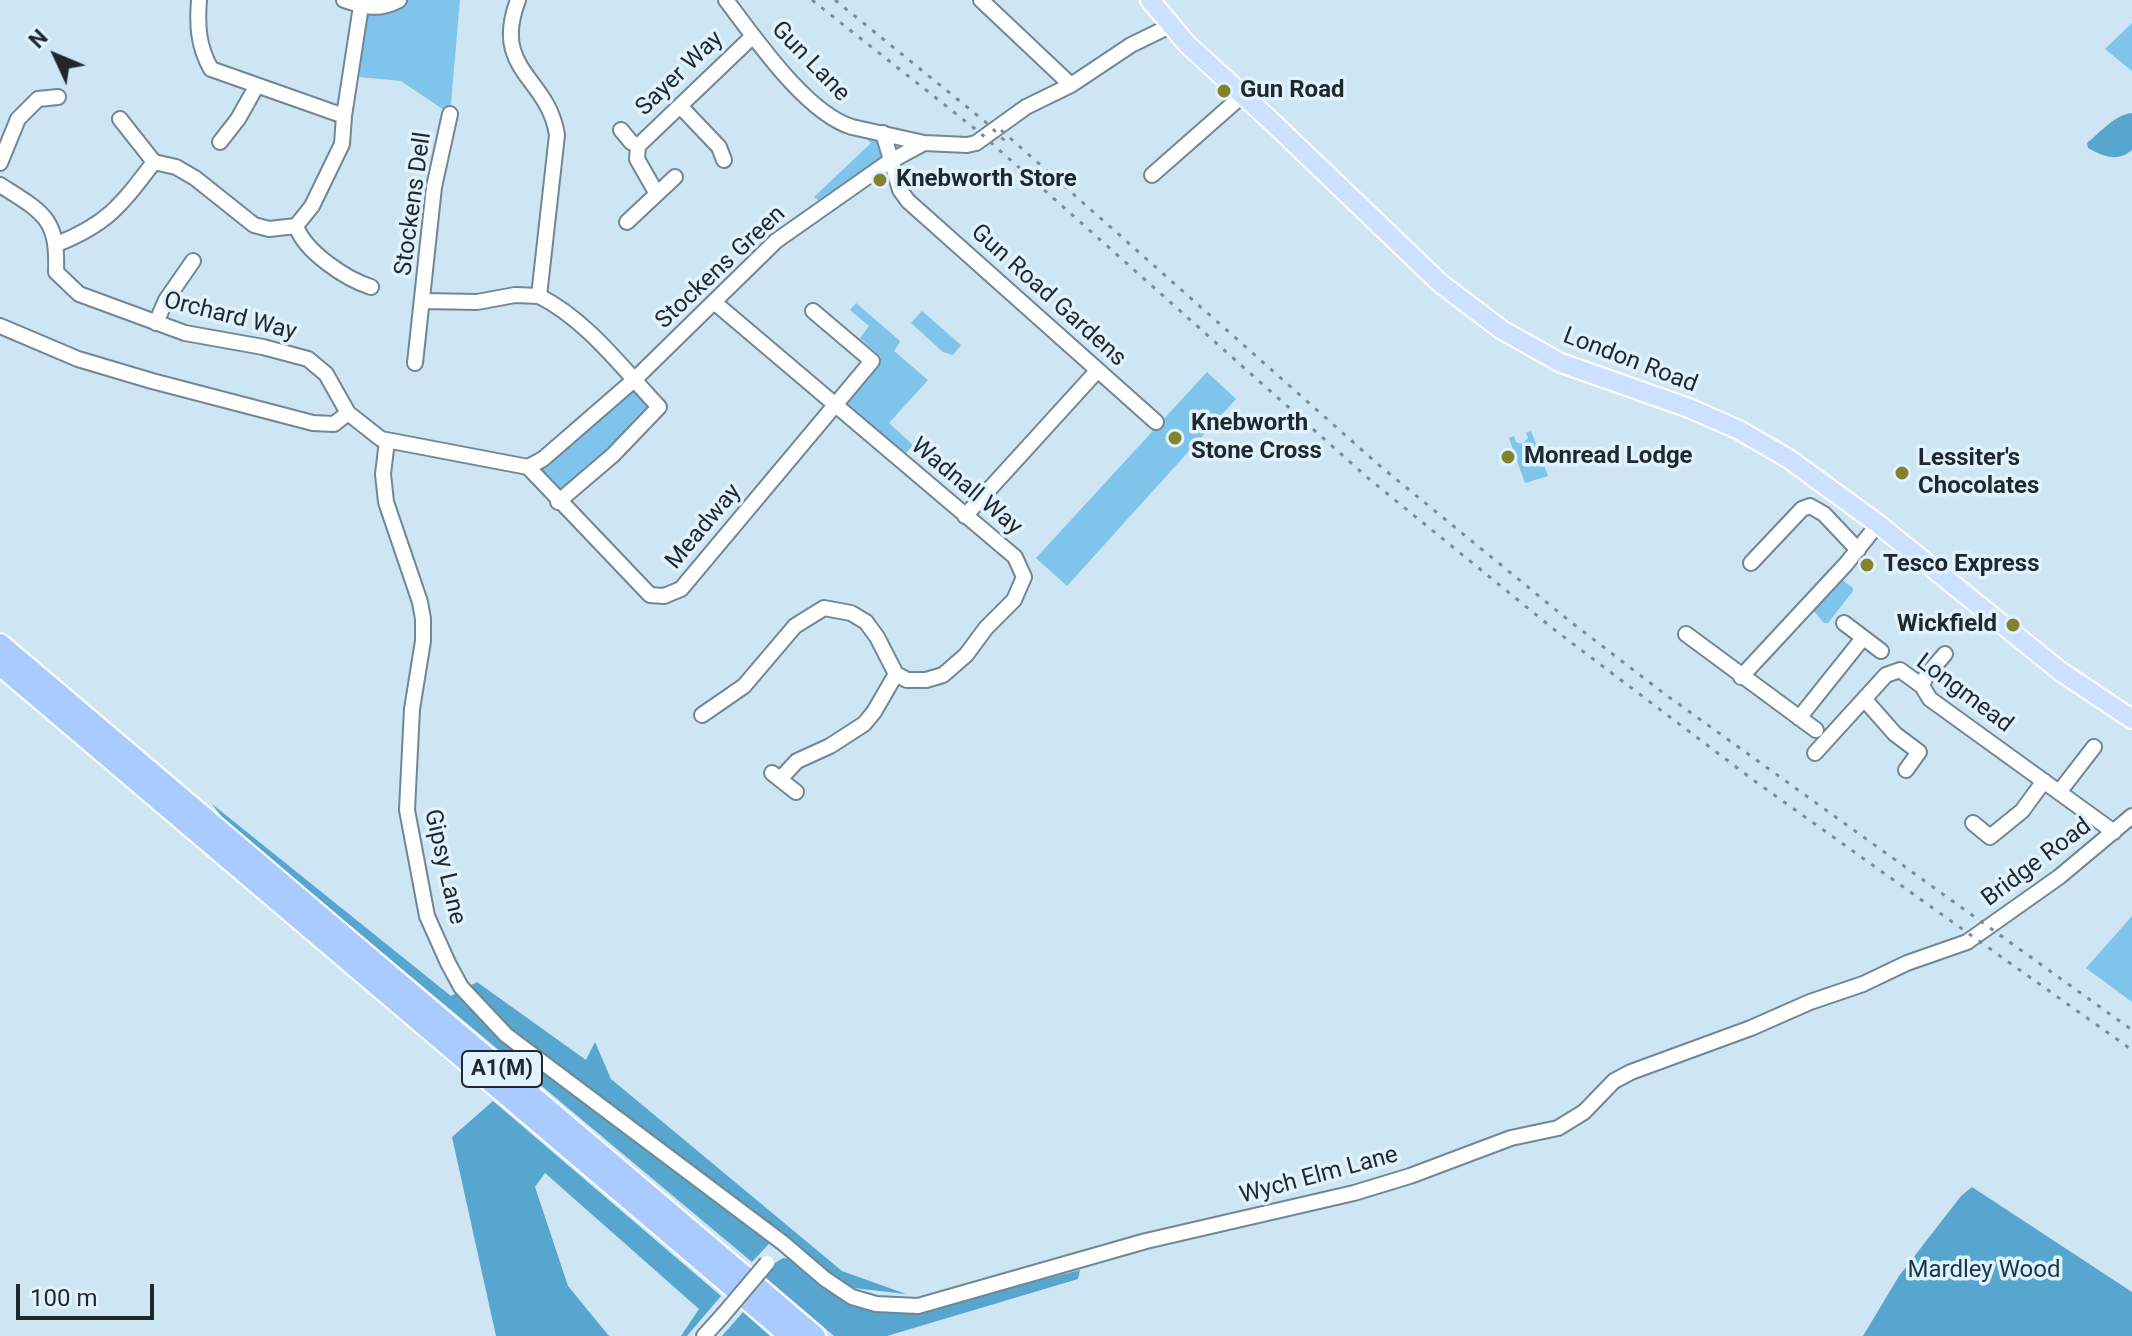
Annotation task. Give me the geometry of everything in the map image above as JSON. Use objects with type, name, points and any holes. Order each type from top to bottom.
[{"type":"highway","name":"A1(M)","points":[[0,644],[815,1336]]},
{"type":"highway","name":"A1(M)","points":[[0,665],[790,1336]]},
{"type":"main road","name":"London Road","points":[[1150,0],[1170,26],[1440,283],[1502,330],[1561,363],[1651,394],[1739,430],[1789,459],[1878,524],[2060,671],[2132,719]]},
{"type":"street","points":[[199,0],[197,25],[202,53],[211,69],[344,116]]},
{"type":"street","points":[[344,0],[361,6],[379,7],[399,0]]},
{"type":"street","points":[[518,0],[510,26],[512,50],[523,73],[551,110],[557,135],[539,296],[565,311],[659,407],[613,455],[558,502]]},
{"type":"street","name":"Gun Lane","points":[[726,0],[788,77],[824,113],[840,124],[924,143],[967,145],[981,142],[1017,113],[1071,85]]},
{"type":"street","points":[[981,0],[1071,85],[1131,45],[1170,26]]},
{"type":"street","points":[[120,119],[154,162],[176,167],[195,178],[254,225],[269,229],[296,226],[312,206],[342,144],[361,6]]},
{"type":"street","name":"Sayer Way","points":[[657,194],[637,159],[638,146],[753,36]]},
{"type":"street","points":[[220,142],[238,119],[256,87]]},
{"type":"street","points":[[1152,175],[1243,95]]},
{"type":"street","points":[[0,163],[18,119],[38,99],[58,97]]},
{"type":"street","points":[[680,106],[719,147],[724,160]]},
{"type":"street","name":"Stockens Dell","points":[[415,363],[434,187],[450,114]]},
{"type":"street","name":"Sayer Way","points":[[621,130],[638,146]]},
{"type":"street","name":"Gun Road Gardens","points":[[883,133],[900,190],[908,201],[1156,422]]},
{"type":"street","name":"Stockens Green","points":[[528,467],[543,459],[634,380],[776,241],[891,161],[924,143]]},
{"type":"street","points":[[57,244],[107,219],[154,162]]},
{"type":"street","points":[[627,222],[675,177]]},
{"type":"street","name":"Orchard Way","points":[[0,185],[48,220],[57,244],[56,272],[79,294],[185,333],[263,347],[308,359],[326,374],[348,413]]},
{"type":"street","points":[[296,226],[303,240],[337,270],[371,287]]},
{"type":"street","points":[[156,323],[166,300],[193,261]]},
{"type":"street","name":"Stockens Dell","points":[[423,301],[477,302],[515,295],[539,296]]},
{"type":"street","name":"Wadnall Way","points":[[714,302],[1015,557],[1024,577],[1014,600],[986,628],[955,667],[926,680],[907,680],[896,674]]},
{"type":"street","name":"Meadway","points":[[528,467],[643,590],[650,595],[664,596],[681,589],[872,361],[813,311]]},
{"type":"street","points":[[0,326],[78,359],[192,393],[313,423],[334,424],[348,413],[368,431],[387,441],[528,467]]},
{"type":"street","points":[[965,516],[1097,371]]},
{"type":"street","name":"Gipsy Lane","points":[[387,441],[383,474],[386,502],[423,619],[423,641],[412,709],[407,810],[427,916],[448,963],[461,987],[506,1035],[783,1243]]},
{"type":"street","points":[[1751,563],[1802,509],[1810,506],[1824,514],[1858,550]]},
{"type":"street","points":[[1741,677],[1858,550],[1878,524]]},
{"type":"street","points":[[702,715],[744,686],[795,626],[824,608],[851,613],[866,622],[896,674],[864,724],[777,775],[796,792]]},
{"type":"street","points":[[1844,623],[1881,651]]},
{"type":"street","points":[[1686,634],[1816,730]]},
{"type":"street","points":[[1799,718],[1863,638]]},
{"type":"street","points":[[1922,686],[1926,676],[1945,654]]},
{"type":"street","name":"Longmead","points":[[1865,700],[1886,675],[1895,671],[1905,672],[1922,686],[1930,699],[2114,832]]},
{"type":"street","points":[[1815,753],[1865,700],[1895,734],[1919,752],[1906,770]]},
{"type":"street","points":[[2060,791],[2094,747]]},
{"type":"street","points":[[1973,823],[1990,837],[2022,811],[2044,781]]},
{"type":"street","name":"Bridge Road","points":[[1967,942],[2059,877],[2132,816]]},
{"type":"street","name":"Wych Elm Lane","points":[[783,1243],[825,1279],[852,1297],[876,1304],[918,1306],[1146,1241],[1354,1193],[1410,1176],[1511,1138],[1558,1128],[1584,1112],[1604,1089],[1631,1072],[1967,942]]},
{"type":"street","points":[[704,1336],[783,1243]]},
{"type":"shaded area","points":[[406,0],[460,0],[450,114],[401,81],[359,77],[367,13]]},
{"type":"shaded area","points":[[2132,23],[2132,71],[2105,49]]},
{"type":"shaded area","points":[[861,133],[877,136],[884,154],[882,158],[821,202],[814,197],[871,143]]},
{"type":"shaded area","points":[[856,303],[899,340],[894,351],[928,380],[889,423],[913,445],[905,454],[901,454],[846,404],[847,396],[881,357],[860,338],[869,326],[850,310]]},
{"type":"shaded area","points":[[922,311],[961,345],[953,355],[943,352],[911,323]]},
{"type":"shaded area","points":[[1207,372],[1236,399],[1067,586],[1036,558]]},
{"type":"shaded area","points":[[634,386],[653,407],[608,454],[561,492],[541,471]]},
{"type":"shaded area","points":[[1531,431],[1548,476],[1525,483],[1509,438],[1514,436],[1516,442],[1522,444],[1528,438],[1526,433]]},
{"type":"shaded area","points":[[1841,579],[1853,591],[1828,623],[1824,623],[1812,609]]},
{"type":"shaded area","points":[[2132,916],[2132,1002],[2086,968]]},
{"type":"green space","points":[[2132,113],[2132,150],[2115,157],[2088,148],[2087,143],[2108,125]]},
{"type":"green space","points":[[212,804],[451,996],[477,982],[586,1060],[595,1042],[611,1079],[842,1271],[906,1294],[845,1287],[780,1232],[752,1262],[225,821]]},
{"type":"green space","points":[[493,1101],[721,1296],[687,1336],[681,1336],[699,1309],[545,1173],[535,1187],[568,1286],[609,1336],[496,1336],[452,1137]]},
{"type":"green space","name":"Mardley Wood","points":[[1972,1187],[2132,1292],[2132,1336],[1863,1336],[1899,1276],[1961,1196]]},
{"type":"green space","points":[[783,1258],[791,1259],[829,1290],[850,1302],[885,1313],[924,1310],[1080,1270],[1078,1279],[887,1336],[834,1336],[765,1277]]},
{"type":"green space","points":[[743,1312],[770,1336],[722,1336]]},
{"type":"railway","points":[[812,0],[979,132],[1368,478],[1556,631],[1756,782],[2132,1050]]},
{"type":"railway","points":[[835,0],[988,124],[1007,143]]},
{"type":"railway","points":[[1001,130],[1380,466],[1567,619],[1666,695],[2132,1030]]},
{"type":"place","name":"Gun Road","points":[[1224,91]]},
{"type":"place","name":"Knebworth Store","points":[[880,180]]},
{"type":"place","name":"Knebworth Stone Cross","points":[[1175,438]]},
{"type":"place","name":"Monread Lodge","points":[[1508,457]]},
{"type":"place","name":"Lessiter's Chocolates","points":[[1902,473]]},
{"type":"place","name":"Tesco Express","points":[[1867,565]]},
{"type":"place","name":"Wickfield","points":[[2013,625]]}]
